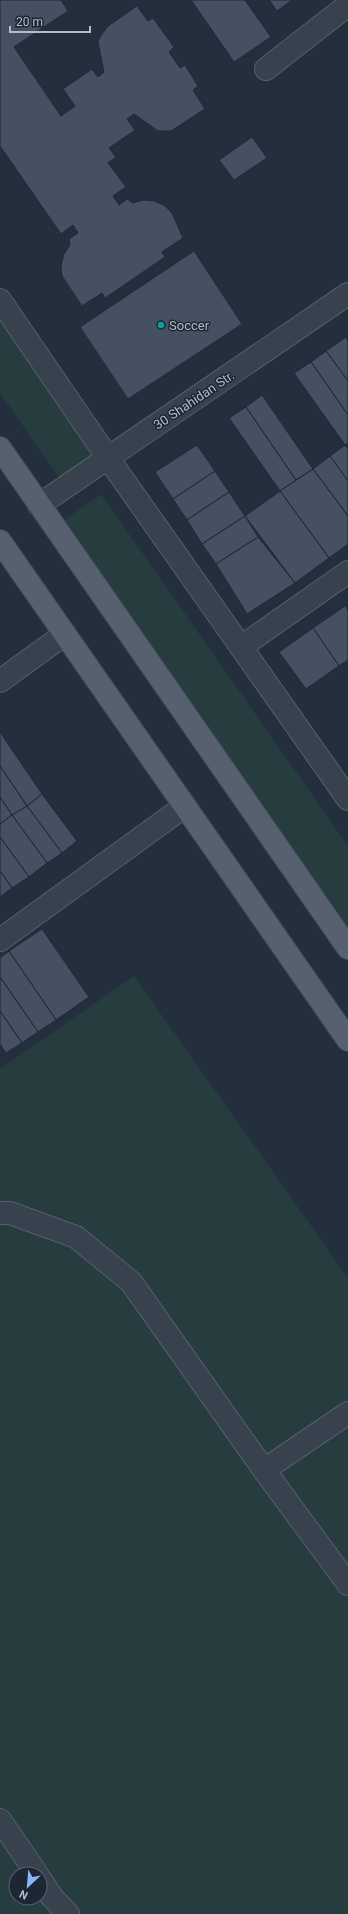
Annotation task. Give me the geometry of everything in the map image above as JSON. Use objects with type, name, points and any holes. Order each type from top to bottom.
[{"type":"main road","points":[[0,448],[348,948]]},
{"type":"main road","points":[[0,541],[348,1040]]},
{"type":"street","points":[[266,70],[348,5]]},
{"type":"street","name":"30 Shahidan Str.","points":[[40,505],[348,294]]},
{"type":"street","points":[[0,300],[108,458],[348,799]]},
{"type":"street","points":[[241,647],[348,572]]},
{"type":"street","points":[[0,681],[65,634]]},
{"type":"street","points":[[0,940],[185,806]]},
{"type":"street","points":[[0,1213],[10,1213],[76,1238],[131,1282],[264,1470],[348,1584]]},
{"type":"street","points":[[264,1470],[348,1413]]},
{"type":"street","points":[[0,1820],[31,1866]]},
{"type":"street","points":[[48,1891],[68,1914]]},
{"type":"green space","points":[[0,313],[99,456],[61,480],[0,393]]},
{"type":"green space","points":[[101,494],[348,846],[348,927],[63,521]]},
{"type":"green space","points":[[134,976],[348,1278],[348,1914],[0,1914],[0,1069]]},
{"type":"building","points":[[0,0],[61,0],[68,11],[14,47],[61,116],[75,106],[63,89],[92,69],[98,77],[104,72],[98,42],[100,37],[108,26],[137,6],[148,21],[153,18],[174,47],[169,52],[180,68],[185,65],[198,86],[193,90],[205,109],[171,131],[158,131],[134,114],[127,119],[135,130],[109,148],[116,157],[108,163],[126,187],[113,196],[119,205],[127,199],[133,203],[143,200],[154,201],[164,205],[172,213],[183,238],[162,252],[165,257],[105,298],[102,293],[82,306],[62,276],[61,265],[64,254],[70,245],[69,239],[78,233],[73,225],[61,234],[0,146]]},
{"type":"building","points":[[191,0],[245,0],[271,37],[234,62]]},
{"type":"building","points":[[269,0],[292,0],[277,11]]},
{"type":"building","points":[[252,137],[267,158],[234,180],[219,160]]},
{"type":"building","name":"Soccer","points":[[194,251],[242,324],[128,399],[80,327]]},
{"type":"building","points":[[346,337],[348,341],[348,381],[326,351]]},
{"type":"building","points":[[326,351],[348,381],[348,415],[311,362]]},
{"type":"building","points":[[311,362],[348,415],[348,443],[345,445],[294,373]]},
{"type":"building","points":[[262,395],[313,469],[296,480],[246,407]]},
{"type":"building","points":[[246,407],[296,480],[280,491],[229,418]]},
{"type":"building","points":[[197,445],[215,471],[173,499],[155,472]]},
{"type":"building","points":[[345,445],[348,449],[348,481],[330,456]]},
{"type":"building","points":[[330,456],[348,481],[348,516],[313,469]]},
{"type":"building","points":[[313,469],[348,516],[348,544],[329,558],[280,491]]},
{"type":"building","points":[[215,471],[229,492],[187,520],[173,499]]},
{"type":"building","points":[[280,491],[329,558],[295,583],[245,516]]},
{"type":"building","points":[[229,492],[245,516],[202,544],[187,520]]},
{"type":"building","points":[[245,516],[258,537],[216,564],[202,544]]},
{"type":"building","points":[[258,537],[295,583],[247,614],[216,564]]},
{"type":"building","points":[[345,606],[348,610],[348,660],[339,666],[313,628]]},
{"type":"building","points":[[313,628],[339,666],[306,689],[279,652]]},
{"type":"building","points":[[0,732],[42,794],[27,806],[0,766]]},
{"type":"building","points":[[0,766],[27,806],[12,815],[0,797]]},
{"type":"building","points":[[42,794],[77,841],[62,853],[27,806]]},
{"type":"building","points":[[0,797],[12,815],[0,824]]},
{"type":"building","points":[[27,806],[62,853],[47,863],[12,815]]},
{"type":"building","points":[[12,815],[47,863],[29,877],[0,837],[0,824]]},
{"type":"building","points":[[0,837],[29,877],[12,888],[0,871]]},
{"type":"building","points":[[0,871],[12,888],[0,897]]},
{"type":"building","points":[[42,929],[89,997],[56,1020],[9,951]]},
{"type":"building","points":[[9,951],[56,1020],[38,1032],[0,977],[0,958]]},
{"type":"building","points":[[0,977],[38,1032],[22,1043],[0,1011]]},
{"type":"building","points":[[0,1011],[22,1043],[6,1053],[0,1044]]},
{"type":"place","name":"Soccer","points":[[161,325]]}]
